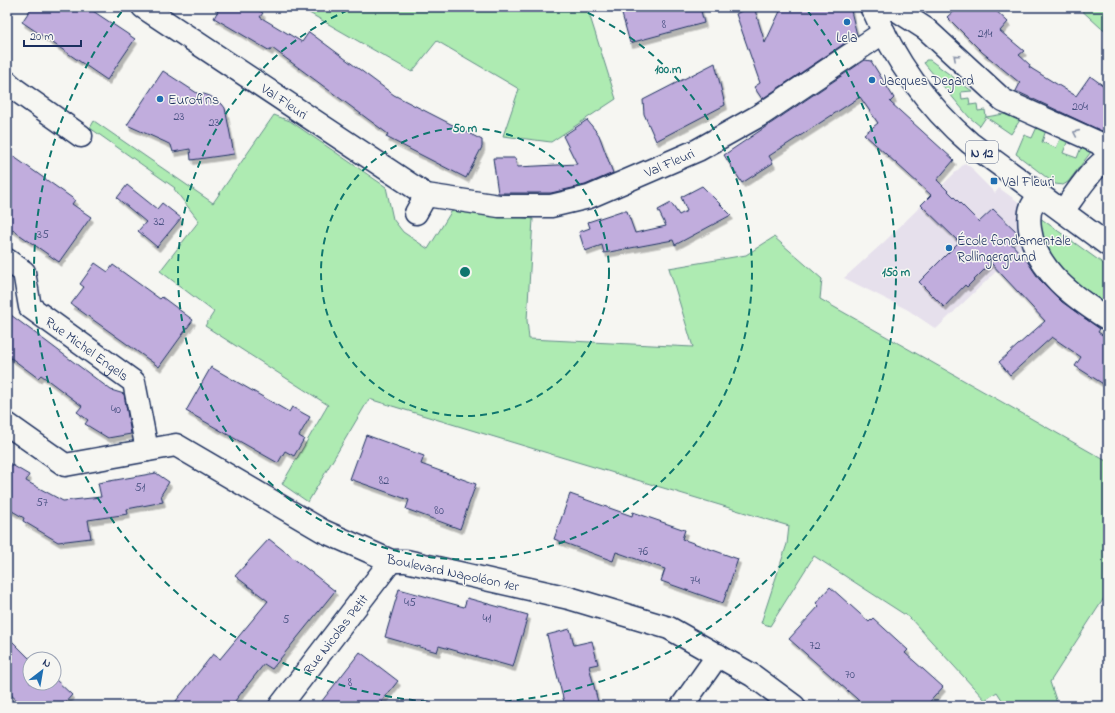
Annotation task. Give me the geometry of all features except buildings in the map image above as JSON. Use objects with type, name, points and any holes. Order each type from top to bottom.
[{"type":"street","name":"Val Fleuri","points":[[143,7],[421,204],[551,206],[589,197],[698,150],[762,114],[884,32]]},
{"type":"street","name":"N 12","points":[[872,8],[904,68],[953,129],[1108,245]]},
{"type":"street","points":[[872,8],[895,9],[926,29],[1003,100],[1099,143],[1108,153]]},
{"type":"street","points":[[7,82],[81,136]]},
{"type":"street","points":[[1062,211],[1096,168],[1108,159]]},
{"type":"street","points":[[1040,195],[1031,208],[1029,222],[1031,238],[1041,260],[1062,285],[1108,320]]},
{"type":"street","name":"Rue Michel Engels","points":[[7,260],[24,272],[30,307],[134,382],[147,450]]},
{"type":"street","name":"Boulevard Napoléon 1er","points":[[7,424],[64,464],[176,446],[323,531],[391,562],[406,561],[569,598],[669,628],[718,655],[757,667],[794,706]]},
{"type":"street","name":"Rue Nicolas Petit","points":[[280,706],[391,562]]},
{"type":"street","points":[[682,706],[718,655]]},
{"type":"shaded area","name":"École fondamentale Rollingergrund","points":[[965,163],[973,169],[974,172],[995,193],[999,188],[1020,203],[1028,241],[936,329],[908,310],[844,278],[884,242]]},
{"type":"green space","points":[[306,7],[587,7],[616,99],[551,142],[503,136],[519,89],[437,41],[412,72],[304,10]]},
{"type":"green space","points":[[1078,7],[1108,7],[1108,31],[1101,28]]},
{"type":"green space","points":[[926,60],[930,60],[972,91],[961,92],[962,99],[969,98],[970,105],[977,104],[978,111],[985,110],[986,117],[980,126],[969,117],[924,63]]},
{"type":"green space","points":[[1004,114],[1020,120],[1011,134],[986,117]]},
{"type":"green space","points":[[274,115],[290,121],[386,187],[393,219],[403,232],[428,249],[451,212],[457,209],[533,219],[527,320],[529,339],[693,347],[669,268],[746,255],[774,237],[822,279],[820,299],[1108,462],[1108,592],[1050,682],[1058,706],[1006,706],[997,692],[985,700],[910,618],[814,556],[770,626],[761,623],[787,544],[789,526],[369,399],[308,502],[282,484],[328,405],[205,326],[214,312],[160,271],[199,221],[174,189],[175,188],[90,128],[94,121],[213,203]]},
{"type":"green space","points":[[1037,127],[1046,130],[1042,142],[1056,148],[1061,137],[1068,140],[1063,153],[1077,158],[1082,145],[1091,152],[1068,182],[1063,185],[1055,184],[1016,154],[1024,135],[1032,138]]},
{"type":"green space","points":[[1036,215],[1108,267],[1108,313],[1044,258]]},
{"type":"place","name":"Lela","points":[[847,22]]},
{"type":"place","name":"Jacques Degard","points":[[872,80]]},
{"type":"place","name":"Eurofins","points":[[160,99]]},
{"type":"place","name":"Val Fleuri","points":[[994,181]]},
{"type":"place","name":"École fondamentale Rollingergrund","points":[[949,248]]}]
